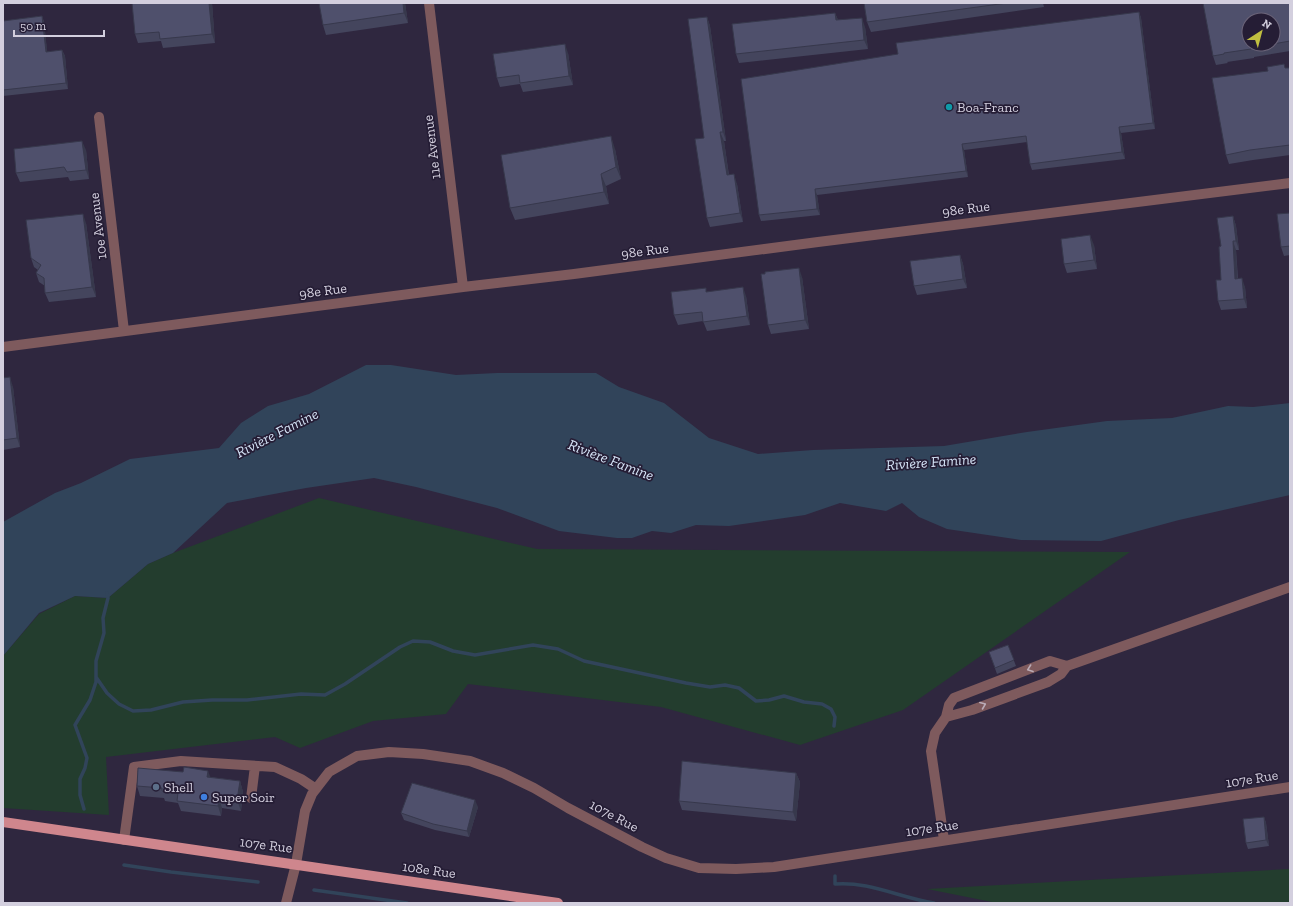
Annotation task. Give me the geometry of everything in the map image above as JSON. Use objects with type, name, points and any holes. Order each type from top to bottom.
[{"type":"main road","name":"107e Rue","points":[[3,822],[296,864]]},
{"type":"main road","name":"108e Rue","points":[[296,864],[558,903]]},
{"type":"street","name":"11e Avenue","points":[[429,3],[463,287]]},
{"type":"street","name":"10e Avenue","points":[[99,117],[124,331]]},
{"type":"street","name":"98e Rue","points":[[3,347],[463,287],[1290,183]]},
{"type":"street","points":[[946,718],[1048,682],[1061,674],[1067,666],[1290,587]]},
{"type":"street","points":[[944,840],[931,751],[934,733],[946,718],[954,698],[1050,661],[1067,666]]},
{"type":"street","name":"107e Rue","points":[[296,864],[305,811],[312,794],[329,772],[357,756],[389,752],[423,754],[470,761],[503,773],[666,858],[699,868],[736,869],[774,867],[1290,787]]},
{"type":"street","points":[[124,840],[134,767],[181,761],[275,767],[316,788]]},
{"type":"street","points":[[251,798],[255,766]]},
{"type":"street","points":[[286,903],[296,864]]},
{"type":"green space","points":[[319,498],[537,549],[1130,552],[903,710],[800,745],[661,707],[468,684],[446,714],[373,721],[300,748],[275,737],[106,757],[109,815],[3,808],[3,656],[39,614],[75,596],[108,598],[148,564],[173,553]]},
{"type":"green space","points":[[1290,869],[1290,903],[997,903],[927,889]]},
{"type":"water","name":"Rivière Famine","points":[[366,365],[391,365],[456,375],[497,373],[596,373],[619,387],[664,403],[709,438],[758,454],[813,450],[944,446],[1027,432],[1107,421],[1172,418],[1228,406],[1253,407],[1290,403],[1290,495],[1179,520],[1101,541],[1021,540],[947,529],[919,517],[902,503],[886,511],[840,503],[805,515],[729,526],[696,525],[671,533],[652,531],[632,538],[617,538],[559,531],[497,508],[416,487],[374,478],[306,488],[227,503],[173,553],[148,564],[108,598],[75,596],[39,613],[3,656],[3,522],[55,493],[81,483],[130,459],[219,448],[241,423],[268,406],[309,394]]},
{"type":"building","points":[[132,3],[209,3],[212,34],[160,39],[159,32],[135,34]]},
{"type":"building","points":[[319,3],[403,3],[404,13],[323,25]]},
{"type":"building","points":[[864,3],[1007,3],[867,22]]},
{"type":"building","points":[[1203,3],[1290,3],[1290,41],[1281,43],[1281,12],[1241,12],[1241,50],[1213,56]]},
{"type":"building","name":"Boa-Franc","points":[[1139,12],[1153,123],[1119,127],[1122,152],[1030,164],[1026,136],[962,144],[966,171],[815,189],[817,209],[759,215],[741,79],[898,54],[896,43]]},
{"type":"building","points":[[835,13],[836,20],[862,18],[864,40],[736,54],[732,24]]},
{"type":"building","points":[[42,16],[46,52],[62,50],[66,83],[3,90],[3,21]]},
{"type":"building","points":[[707,17],[723,132],[720,132],[727,175],[734,174],[740,213],[707,218],[695,139],[704,138],[688,19]]},
{"type":"building","points":[[565,44],[569,76],[520,83],[519,75],[497,78],[493,54]]},
{"type":"building","points":[[1284,64],[1285,68],[1290,68],[1290,145],[1250,150],[1226,155],[1212,78],[1268,71],[1267,67]]},
{"type":"building","points":[[611,136],[616,167],[601,174],[604,192],[510,208],[501,155]]},
{"type":"building","points":[[82,141],[86,170],[67,172],[64,167],[16,173],[14,149]]},
{"type":"building","points":[[1290,213],[1290,246],[1281,247],[1277,214]]},
{"type":"building","points":[[83,214],[92,287],[45,293],[44,278],[36,273],[41,265],[31,258],[26,220]]},
{"type":"building","points":[[1233,216],[1236,241],[1233,241],[1235,279],[1242,278],[1244,299],[1218,301],[1216,280],[1221,280],[1219,247],[1221,246],[1217,218]]},
{"type":"building","points":[[1090,235],[1094,260],[1064,264],[1061,239]]},
{"type":"building","points":[[960,255],[963,279],[914,286],[910,261]]},
{"type":"building","points":[[799,268],[805,320],[768,325],[761,274],[765,274],[765,272]]},
{"type":"building","points":[[743,287],[747,316],[703,322],[702,312],[674,315],[671,292],[706,288],[706,292]]},
{"type":"building","points":[[10,377],[17,438],[3,440],[3,378]]},
{"type":"building","points":[[1008,645],[1014,660],[995,668],[989,652]]},
{"type":"building","points":[[682,761],[796,773],[793,812],[679,801]]},
{"type":"building","points":[[184,767],[208,771],[207,777],[240,781],[237,800],[219,798],[218,806],[177,801],[178,793],[162,791],[162,788],[137,786],[138,768],[183,772]]},
{"type":"building","points":[[412,783],[475,800],[467,831],[433,824],[401,813]]},
{"type":"building","points":[[1264,817],[1266,840],[1246,843],[1243,819]]},
{"type":"waterway","points":[[84,809],[80,795],[80,779],[85,768],[87,758],[75,725],[90,700],[96,682],[96,661],[104,633],[103,618],[108,598],[107,593]]},
{"type":"waterway","points":[[96,677],[107,693],[119,704],[133,711],[151,710],[183,702],[247,700],[301,694],[325,695],[345,684],[400,647],[413,641],[430,642],[453,651],[475,655],[533,645],[558,649],[584,661],[686,683],[710,687],[725,685],[739,688],[756,701],[769,700],[784,696],[804,702],[822,704],[831,709],[835,717],[834,726]]},
{"type":"waterway","points":[[124,865],[258,882]]},
{"type":"waterway","points":[[835,876],[835,884],[872,887],[909,898],[934,903]]},
{"type":"waterway","points":[[314,890],[407,903]]},
{"type":"place","name":"Boa-Franc","points":[[949,107]]},
{"type":"place","name":"Shell","points":[[156,787]]},
{"type":"place","name":"Super Soir","points":[[204,797]]}]
